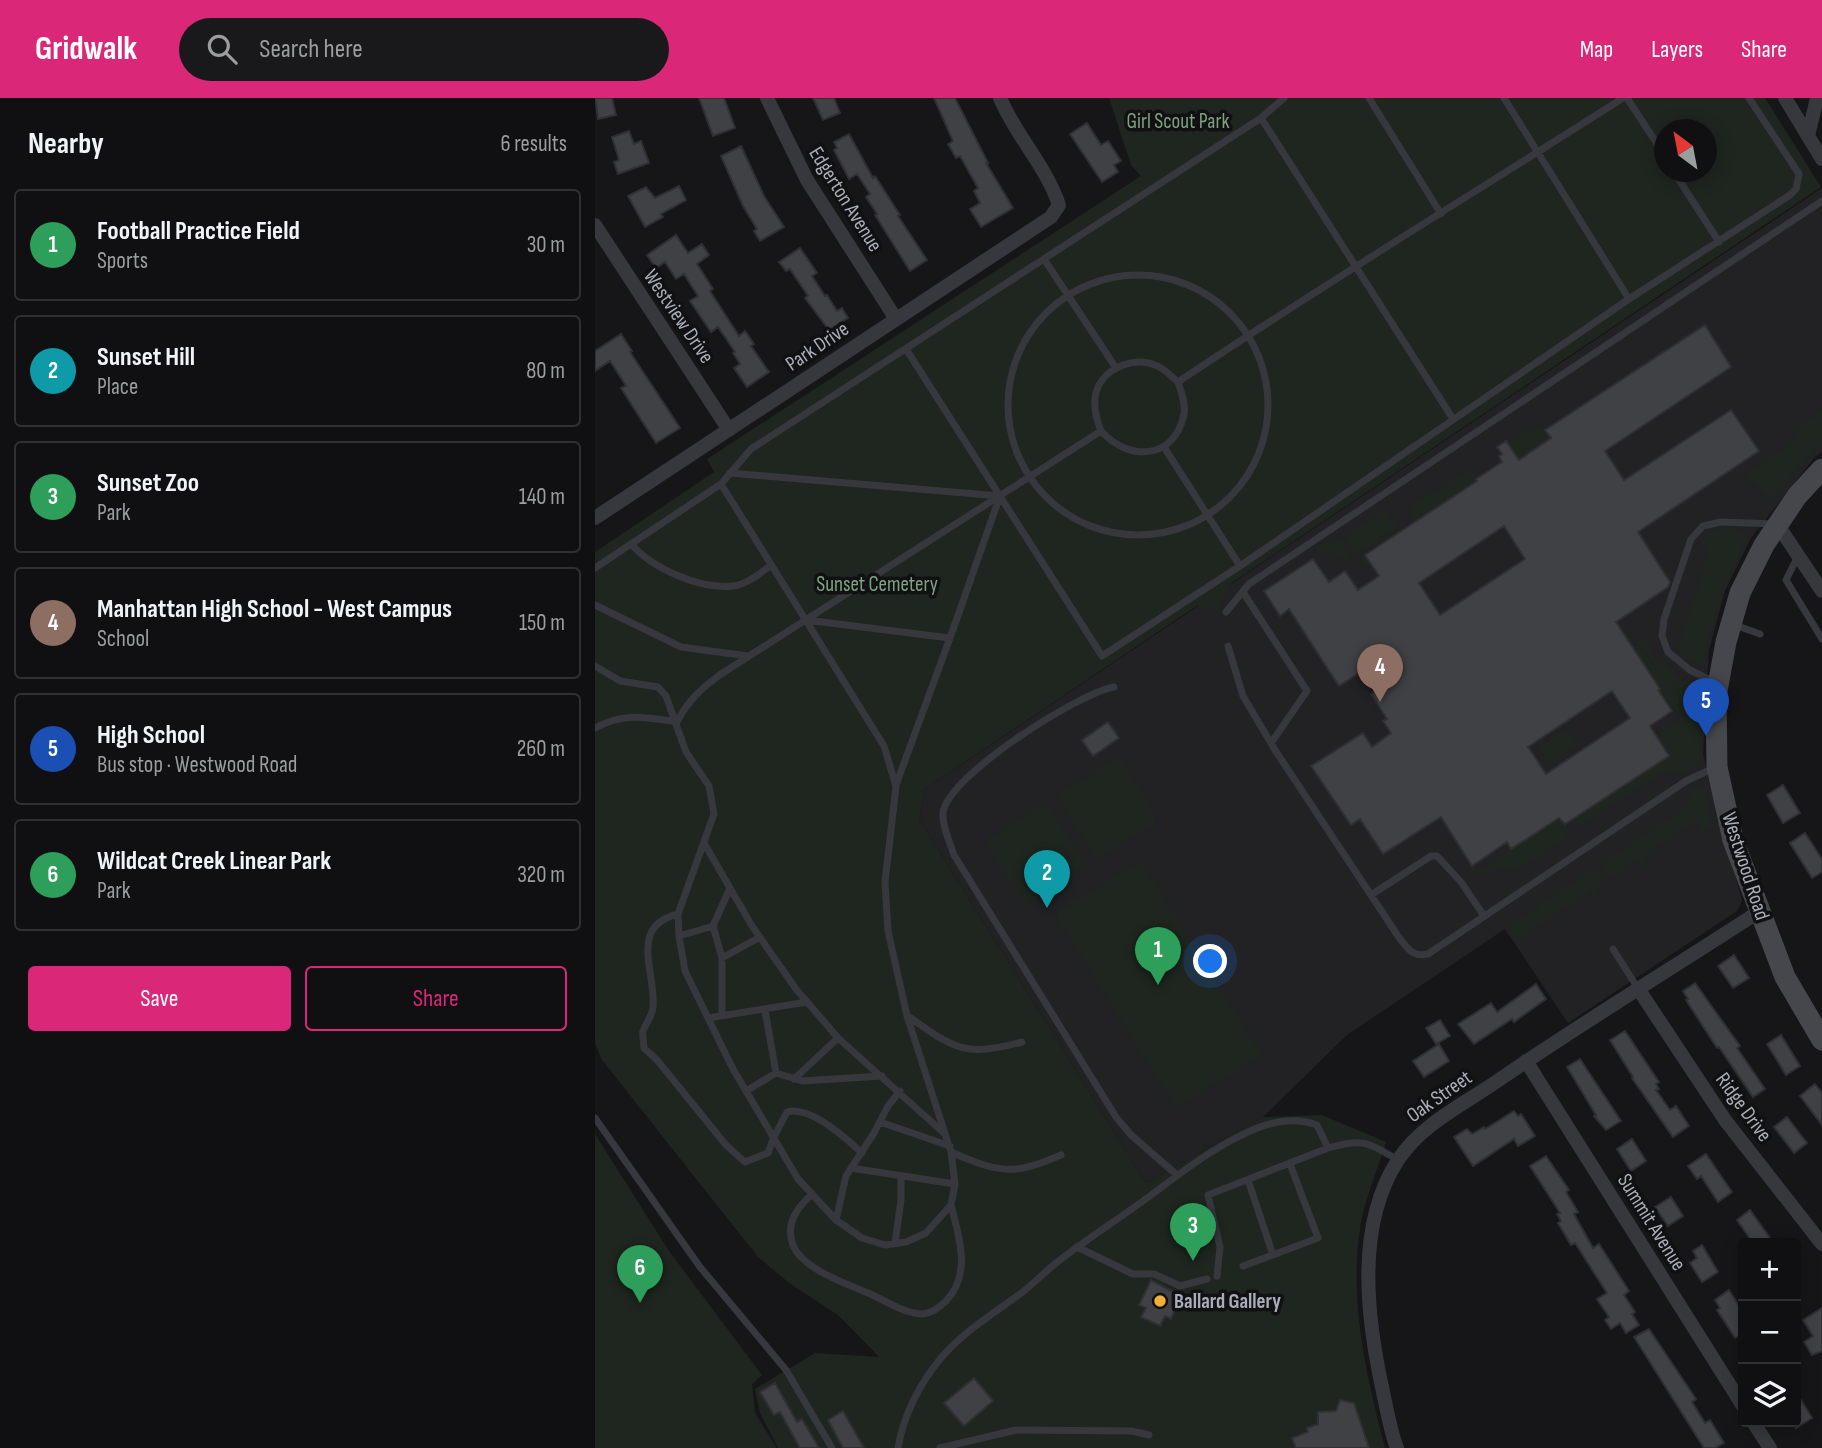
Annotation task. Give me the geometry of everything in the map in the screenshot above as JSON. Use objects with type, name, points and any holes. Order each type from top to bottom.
[{"type":"street","name":"Edgerton Avenue","points":[[767,98],[807,180],[896,319]]},
{"type":"street","name":"Park Drive","points":[[595,517],[1051,218],[1059,205],[1053,188],[1009,119],[1000,98]]},
{"type":"street","points":[[1784,98],[1822,159]]},
{"type":"street","points":[[1808,136],[1817,98]]},
{"type":"street","name":"Westview Drive","points":[[595,225],[729,430]]},
{"type":"street","name":"Westwood Road","points":[[1822,468],[1777,524],[1740,593],[1718,684],[1717,767],[1733,840],[1785,977],[1822,1040]]},
{"type":"street","points":[[1777,524],[1822,591]]},
{"type":"street","name":"Oak Street","points":[[1397,1448],[1374,1346],[1369,1277],[1371,1240],[1381,1195],[1398,1160],[1422,1132],[1526,1061],[1760,911]]},
{"type":"street","name":"Ridge Drive","points":[[1639,990],[1725,1120],[1822,1244]]},
{"type":"street","name":"Summit Avenue","points":[[1526,1061],[1738,1398]]},
{"type":"street","points":[[1756,1427],[1770,1448]]},
{"type":"lane","points":[[595,568],[721,484],[751,449],[1261,118],[1284,98]]},
{"type":"lane","points":[[1369,98],[1441,214]]},
{"type":"lane","points":[[1504,98],[1629,299]]},
{"type":"lane","points":[[1178,382],[1355,265],[1625,98],[1654,141]]},
{"type":"lane","points":[[906,349],[1102,656],[1240,566],[1629,299],[1790,195],[1798,182],[1799,174],[1749,98]]},
{"type":"lane","points":[[1261,118],[1453,419]]},
{"type":"lane","points":[[1680,182],[1719,242]]},
{"type":"lane","points":[[1226,612],[1249,584],[1822,201]]},
{"type":"lane","points":[[1044,259],[1116,368]]},
{"type":"lane","points":[[1116,277],[1167,278],[1213,299],[1248,335],[1259,358],[1266,383],[1268,416],[1265,433],[1257,457],[1244,480],[1234,493],[1207,515],[1160,533],[1143,535],[1109,532],[1063,512],[1049,501],[1029,477],[1020,460],[1010,428],[1008,402],[1011,377],[1032,331],[1068,296],[1091,284],[1116,277]]},
{"type":"lane","points":[[1134,362],[1146,362],[1162,368],[1178,382],[1185,413],[1178,430],[1164,447],[1141,453],[1131,452],[1110,441],[1101,431],[1095,398],[1105,376],[1116,368],[1134,362]]},
{"type":"lane","points":[[677,722],[698,690],[1101,431]]},
{"type":"lane","points":[[1164,447],[1240,566]]},
{"type":"lane","points":[[730,473],[1000,496]]},
{"type":"lane","points":[[721,484],[884,746],[896,786]]},
{"type":"lane","points":[[812,1194],[796,1209],[792,1218],[793,1246],[815,1268],[899,1308],[925,1314],[937,1309],[956,1288],[961,1274],[962,1249],[951,1205],[955,1184],[951,1149],[907,1016],[888,931],[888,841],[896,786],[1000,496]]},
{"type":"lane","points":[[1718,684],[1690,670],[1668,652],[1662,636],[1664,619],[1691,539],[1703,526],[1721,522],[1777,524]]},
{"type":"lane","points":[[631,544],[643,558],[664,570],[712,584],[736,586],[771,565]]},
{"type":"lane","points":[[1798,555],[1786,580],[1822,639]]},
{"type":"lane","points":[[1241,594],[1307,691],[1271,743]]},
{"type":"lane","points":[[595,605],[681,647],[748,656]]},
{"type":"lane","points":[[805,620],[950,638]]},
{"type":"lane","points":[[1731,624],[1760,634]]},
{"type":"lane","points":[[1228,646],[1243,696],[1271,743],[1410,952],[1418,956],[1428,954],[1686,781],[1717,767]]},
{"type":"lane","points":[[595,666],[620,681],[658,687],[666,696],[686,752],[709,786],[714,814],[678,914],[685,971],[746,1091],[798,1179],[836,1220],[862,1238],[885,1245],[906,1242],[926,1233],[951,1205]]},
{"type":"lane","points":[[1114,687],[1088,696],[988,758],[951,794],[943,812],[954,855],[1116,1117],[1131,1135],[1177,1175]]},
{"type":"lane","points":[[595,728],[611,719],[635,716],[677,722]]},
{"type":"lane","points":[[704,843],[760,937],[807,1002],[838,1038],[946,1135]]},
{"type":"lane","points":[[1371,895],[1431,856],[1437,856],[1461,882],[1484,916]]},
{"type":"lane","points":[[722,1016],[722,958],[713,926],[730,888]]},
{"type":"lane","points":[[678,914],[664,917],[649,937],[647,957],[654,1004],[652,1015],[643,1032],[644,1048],[657,1060],[726,1145],[745,1162],[768,1153],[773,1137],[787,1112],[794,1110],[821,1121],[862,1153]]},
{"type":"lane","points":[[679,936],[713,926]]},
{"type":"lane","points":[[722,958],[760,937]]},
{"type":"lane","points":[[1613,949],[1639,990]]},
{"type":"lane","points":[[708,1018],[807,1002]]},
{"type":"lane","points":[[765,1010],[776,1073]]},
{"type":"lane","points":[[907,1016],[941,1040],[972,1051],[986,1051],[1022,1042]]},
{"type":"lane","points":[[794,1079],[838,1038]]},
{"type":"lane","points":[[746,1091],[776,1073],[794,1079],[818,1081],[882,1076]]},
{"type":"lane","points":[[836,1220],[846,1176],[888,1105],[900,1091]]},
{"type":"lane","points":[[595,1118],[700,1267],[786,1370],[832,1448]]},
{"type":"lane","points":[[898,1448],[916,1393],[941,1358],[974,1325],[1023,1292],[1077,1247],[1177,1175],[1233,1140],[1261,1127],[1285,1121],[1303,1120],[1317,1125],[1328,1148]]},
{"type":"lane","points":[[880,1122],[1003,1171],[1033,1167],[1061,1155]]},
{"type":"lane","points":[[1217,1276],[1220,1247],[1207,1195],[1328,1148],[1362,1142],[1398,1160]]},
{"type":"lane","points":[[1243,1266],[1318,1238],[1290,1164]]},
{"type":"lane","points":[[851,1168],[955,1184]]},
{"type":"lane","points":[[895,1243],[901,1200],[901,1176]]},
{"type":"lane","points":[[1248,1180],[1273,1255]]},
{"type":"lane","points":[[1077,1247],[1133,1274],[1154,1274],[1180,1286],[1207,1279]]},
{"type":"lane","points":[[940,1448],[1016,1430],[1132,1431],[1149,1435]]},
{"type":"shaded area","points":[[1822,188],[1822,452],[1814,458],[1751,538],[1725,591],[1709,650],[1703,754],[1742,901],[1737,911],[1568,1023],[1505,929],[1347,1035],[1263,1117],[1146,1183],[919,819],[925,789]]},
{"type":"green space","name":"Sunset Cemetery","points":[[1109,98],[1765,98],[1821,187],[1230,584],[1219,610],[1198,605],[925,789],[919,819],[1146,1183],[1263,1117],[1322,1115],[1386,1142],[1367,1198],[1357,1258],[1358,1313],[1366,1367],[1385,1448],[778,1448],[760,1413],[755,1389],[815,1353],[879,1357],[838,1315],[789,1283],[758,1257],[602,1060],[595,1043],[595,552],[714,472],[707,459],[1141,176],[1131,165]]},
{"type":"green space","points":[[1822,410],[1822,445],[1771,500],[1745,476],[1799,437],[1793,431]]},
{"type":"green space","points":[[1546,424],[1548,428],[1545,430],[1551,439],[1520,459],[1509,442],[1531,427],[1534,431]]},
{"type":"green space","points":[[1468,469],[1473,471],[1477,481],[1365,554],[1371,564],[1364,567],[1360,561],[1363,554],[1414,520],[1409,511],[1410,507]]},
{"type":"green space","points":[[1386,509],[1399,527],[1354,553],[1346,536]]},
{"type":"green space","points":[[1720,528],[1736,529],[1749,536],[1722,598],[1703,663],[1697,665],[1672,644],[1679,645],[1708,552],[1702,540],[1710,531]]},
{"type":"green space","points":[[1339,540],[1343,541],[1353,560],[1312,549],[1319,544],[1331,545]]},
{"type":"green space","points":[[1620,627],[1677,690],[1680,698],[1680,693],[1635,641],[1648,639],[1656,658],[1698,693],[1695,700],[1676,713]]},
{"type":"green space","points":[[1695,708],[1699,709],[1700,762],[1681,775],[1667,770],[1582,825],[1578,824],[1574,818],[1670,756],[1657,734]]},
{"type":"green space","points":[[1567,728],[1578,745],[1549,764],[1539,748]]},
{"type":"green space","points":[[1115,759],[1122,761],[1156,816],[1154,824],[1101,857],[1094,855],[1059,799],[1061,793]]},
{"type":"green space","points":[[1705,788],[1712,826],[1701,833],[1694,822],[1643,856],[1649,865],[1647,868],[1638,860],[1609,878],[1601,864],[1688,806],[1690,789]]},
{"type":"green space","points":[[1042,805],[1049,806],[1084,862],[1082,869],[1029,903],[1021,901],[987,845],[988,839]]},
{"type":"green space","points":[[1559,818],[1570,830],[1567,838],[1516,871],[1507,869],[1483,875],[1475,872]]},
{"type":"green space","points":[[1141,861],[1262,1055],[1176,1108],[1055,914]]},
{"type":"green space","points":[[1596,867],[1604,881],[1595,888],[1601,899],[1597,899],[1591,891],[1515,941],[1510,925]]},
{"type":"green space","points":[[595,1134],[669,1251],[762,1375],[752,1384],[755,1413],[777,1448],[595,1448]]},
{"type":"building","points":[[595,98],[612,98],[616,115],[598,119]]},
{"type":"building","points":[[699,98],[724,98],[735,128],[713,136]]},
{"type":"building","points":[[813,98],[834,98],[840,113],[823,120]]},
{"type":"building","points":[[934,98],[955,98],[986,163],[1013,208],[981,227],[970,209],[980,203],[974,191],[978,188],[960,156],[956,158],[948,144],[953,141]]},
{"type":"building","points":[[1087,123],[1101,145],[1108,141],[1121,161],[1114,165],[1118,172],[1102,182],[1070,134]]},
{"type":"building","points":[[629,131],[634,144],[641,141],[649,163],[618,174],[614,162],[619,160],[612,137]]},
{"type":"building","points":[[849,134],[873,178],[875,176],[927,260],[910,271],[875,215],[877,214],[866,197],[870,194],[857,174],[849,179],[834,150],[837,148],[834,142]]},
{"type":"building","points":[[741,146],[764,196],[784,227],[760,241],[754,231],[757,229],[743,206],[721,156]]},
{"type":"building","points":[[679,186],[686,200],[645,227],[628,196],[646,187],[655,198]]},
{"type":"building","points":[[676,235],[688,253],[702,244],[709,255],[697,264],[713,289],[710,291],[739,336],[745,331],[754,344],[751,346],[769,372],[747,387],[734,368],[740,364],[733,353],[735,352],[718,327],[711,332],[690,301],[698,296],[684,274],[676,279],[665,262],[656,268],[647,255]]},
{"type":"building","points":[[800,248],[817,273],[812,276],[825,296],[827,295],[837,311],[842,308],[848,318],[829,330],[805,298],[808,296],[790,269],[786,271],[779,262]]},
{"type":"building","points":[[1705,325],[1731,367],[1605,451],[1624,480],[1731,410],[1759,451],[1638,532],[1670,582],[1668,587],[1616,622],[1672,711],[1650,726],[1669,756],[1565,824],[1559,818],[1511,849],[1507,842],[1472,866],[1441,817],[1383,854],[1360,819],[1351,825],[1311,766],[1363,733],[1372,747],[1391,733],[1383,721],[1387,719],[1371,694],[1386,684],[1373,664],[1339,686],[1289,609],[1280,616],[1264,591],[1313,559],[1329,582],[1345,571],[1358,590],[1379,576],[1365,555],[1502,462],[1499,456],[1502,454],[1497,447],[1506,441],[1519,460],[1551,438],[1545,430]],"holes":[[[1504,526],[1525,559],[1440,615],[1419,583]],[[1612,691],[1630,718],[1546,774],[1528,747]]]},
{"type":"building","points":[[621,334],[680,428],[656,443],[621,388],[626,386],[610,361],[595,371],[595,351]]},
{"type":"building","points":[[1108,722],[1119,738],[1093,756],[1082,740]]},
{"type":"building","points":[[1783,785],[1800,813],[1783,823],[1767,795]]},
{"type":"building","points":[[1805,833],[1822,859],[1822,872],[1812,878],[1790,843]]},
{"type":"building","points":[[1734,955],[1749,978],[1733,988],[1718,966]]},
{"type":"building","points":[[1695,983],[1740,1046],[1737,1048],[1765,1089],[1753,1097],[1686,1000],[1688,999],[1683,991]]},
{"type":"building","points":[[1536,984],[1546,999],[1514,1022],[1512,1019],[1474,1044],[1458,1024],[1491,1003],[1497,1012]]},
{"type":"building","points":[[1440,1020],[1450,1036],[1436,1044],[1426,1028]]},
{"type":"building","points":[[1625,1031],[1659,1082],[1656,1084],[1659,1089],[1656,1090],[1670,1110],[1676,1106],[1689,1126],[1673,1137],[1632,1078],[1610,1040]]},
{"type":"building","points":[[1781,1035],[1800,1066],[1786,1075],[1767,1044]]},
{"type":"building","points":[[1439,1044],[1449,1061],[1424,1077],[1413,1061]]},
{"type":"building","points":[[1580,1059],[1621,1121],[1606,1130],[1594,1116],[1596,1115],[1567,1067]]},
{"type":"building","points":[[1815,1084],[1822,1093],[1822,1125],[1800,1096]]},
{"type":"building","points":[[1514,1111],[1518,1116],[1521,1114],[1535,1136],[1518,1146],[1514,1139],[1473,1166],[1454,1137],[1467,1129],[1472,1134],[1484,1127],[1485,1129]]},
{"type":"building","points":[[1787,1117],[1807,1143],[1794,1153],[1774,1127]]},
{"type":"building","points":[[1632,1139],[1646,1161],[1631,1171],[1617,1149]]},
{"type":"building","points":[[1706,1154],[1732,1192],[1718,1202],[1701,1176],[1697,1179],[1688,1166]]},
{"type":"building","points":[[1546,1156],[1569,1190],[1566,1192],[1578,1212],[1574,1214],[1593,1248],[1599,1244],[1629,1291],[1624,1295],[1635,1312],[1632,1314],[1639,1325],[1626,1333],[1620,1323],[1611,1329],[1605,1320],[1609,1317],[1597,1299],[1607,1293],[1575,1243],[1571,1245],[1558,1223],[1561,1221],[1557,1214],[1560,1213],[1530,1166]]},
{"type":"building","points":[[1671,1197],[1683,1216],[1668,1226],[1655,1207]]},
{"type":"building","points":[[1750,1210],[1770,1238],[1750,1238],[1737,1220]]},
{"type":"building","points":[[1702,1245],[1718,1272],[1702,1282],[1690,1263],[1697,1258],[1693,1251]]},
{"type":"building","name":"Ballard Gallery","points":[[1151,1280],[1181,1296],[1171,1319],[1165,1316],[1160,1326],[1141,1317],[1146,1308],[1139,1305]]},
{"type":"building","points":[[1729,1290],[1738,1304],[1738,1336],[1735,1338],[1717,1310],[1720,1308],[1715,1300]]},
{"type":"building","points":[[1822,1308],[1822,1351],[1812,1355],[1804,1342],[1813,1336],[1803,1320]]},
{"type":"building","points":[[1649,1329],[1696,1399],[1692,1402],[1705,1423],[1710,1420],[1724,1443],[1715,1448],[1704,1448],[1634,1337]]},
{"type":"building","points":[[974,1378],[993,1401],[964,1426],[944,1403]]},
{"type":"building","points":[[775,1383],[797,1422],[802,1419],[819,1448],[800,1448],[780,1412],[774,1415],[760,1392]]},
{"type":"building","points":[[1340,1400],[1354,1403],[1369,1448],[1296,1448],[1292,1438],[1308,1432],[1307,1428],[1318,1424],[1318,1412],[1336,1411]]},
{"type":"building","points":[[1801,1400],[1812,1418],[1801,1425]]},
{"type":"building","points":[[843,1411],[864,1448],[843,1448],[828,1420]]},
{"type":"place","name":"Manhattan High School - West Campus","points":[[1380,702]]},
{"type":"place","name":"High School","points":[[1706,736]]},
{"type":"place","name":"Sunset Hill","points":[[1047,908]]},
{"type":"place","name":"Football Practice Field","points":[[1158,985]]},
{"type":"place","name":"Sunset Zoo","points":[[1193,1261]]},
{"type":"place","name":"Ballard Gallery","points":[[1160,1301]]},
{"type":"place","name":"Wildcat Creek Linear Park","points":[[640,1303]]},
{"type":"park label","name":"Girl Scout Park","points":[[1178,121]]}]
